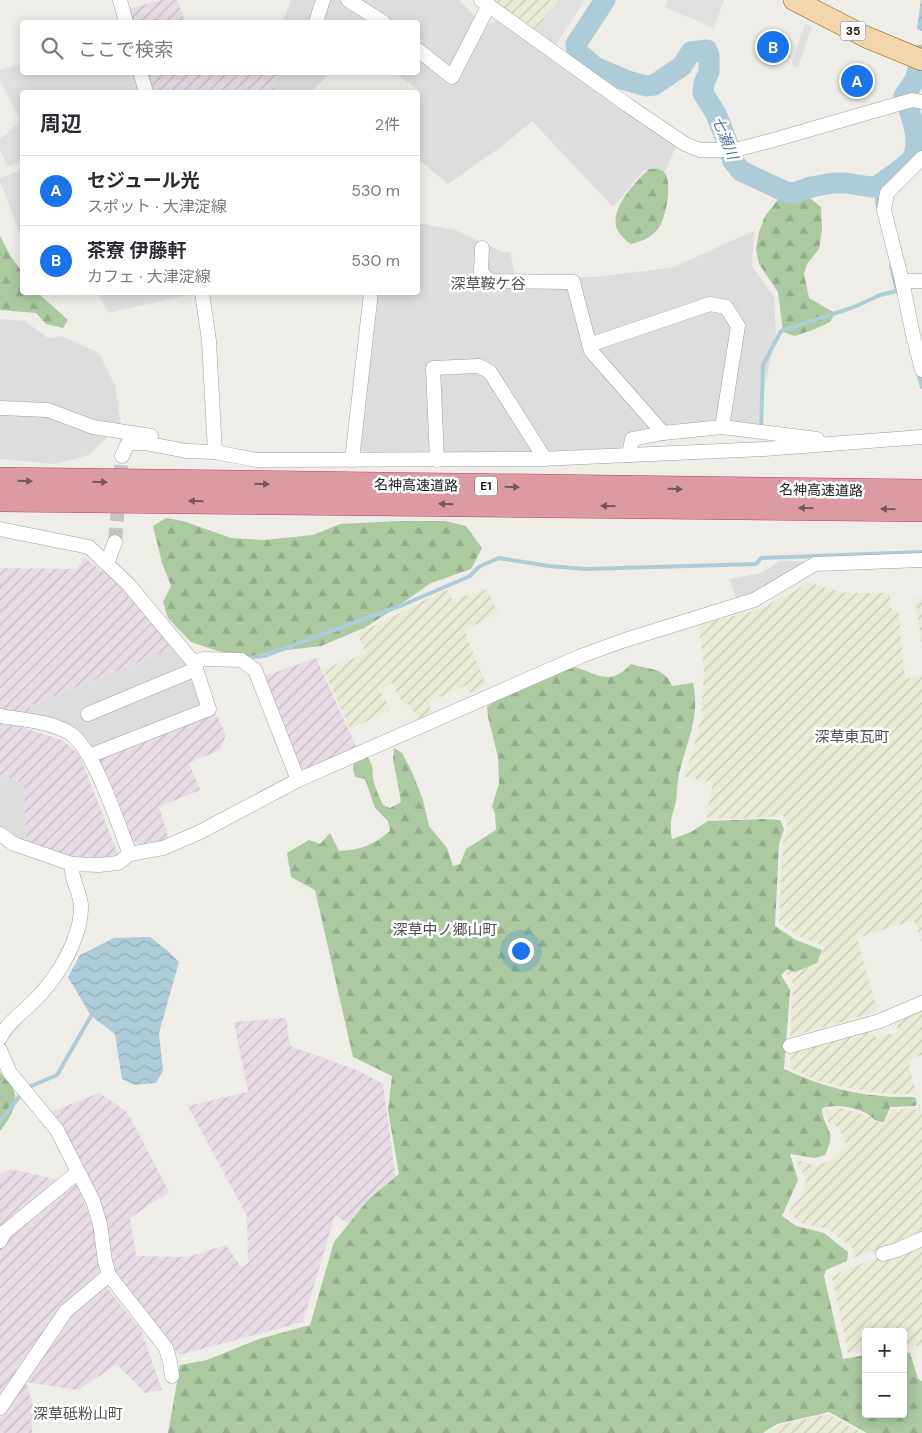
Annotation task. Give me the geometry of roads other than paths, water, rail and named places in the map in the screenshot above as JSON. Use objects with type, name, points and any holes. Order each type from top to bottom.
[{"type":"highway","name":"名神高速道路","points":[[0,480],[922,492]]},
{"type":"highway","name":"名神高速道路","points":[[0,499],[922,509]]},
{"type":"main road","name":"35","points":[[794,0],[866,37],[918,58]]},
{"type":"street","points":[[120,0],[125,20]]},
{"type":"street","points":[[317,20],[323,0]]},
{"type":"street","points":[[348,0],[380,20]]},
{"type":"street","points":[[420,52],[452,77],[485,3],[685,144],[700,150],[731,150],[915,105]]},
{"type":"street","points":[[141,75],[145,90]]},
{"type":"street","points":[[922,158],[887,193],[884,210],[902,281],[910,338],[922,370]]},
{"type":"street","points":[[482,248],[481,272],[489,281],[573,282],[591,351],[662,433]]},
{"type":"street","points":[[902,281],[922,281]]},
{"type":"street","points":[[202,295],[209,341],[214,452]]},
{"type":"street","points":[[352,460],[371,295]]},
{"type":"street","points":[[589,344],[710,304],[726,307],[738,326],[722,428]]},
{"type":"street","points":[[436,460],[433,368],[479,366],[490,372],[545,459]]},
{"type":"street","points":[[0,408],[48,410],[93,427],[188,442],[214,452]]},
{"type":"street","points":[[630,455],[632,439],[662,433],[722,428],[816,438],[826,444]]},
{"type":"street","points":[[122,456],[128,443],[186,451],[214,452],[257,460],[545,459],[764,449],[922,437]]},
{"type":"street","points":[[0,529],[89,547],[128,584],[195,666],[209,710],[89,756]]},
{"type":"street","points":[[107,564],[115,542]]},
{"type":"street","points":[[0,834],[14,844],[72,864],[99,865],[118,863],[130,854],[164,848],[198,833],[298,780],[582,656],[625,640],[754,600],[814,564],[922,560]]},
{"type":"street","points":[[88,714],[195,666],[203,659],[240,660],[254,670],[298,780]]},
{"type":"street","points":[[0,716],[52,725],[71,734],[84,747],[130,854]]},
{"type":"street","points":[[0,1038],[13,1021],[36,999],[60,968],[70,949],[79,927],[81,904],[71,870],[72,864]]},
{"type":"street","points":[[790,1046],[880,1021],[922,1003]]},
{"type":"street","points":[[0,1050],[10,1074],[57,1130],[93,1201],[100,1224],[105,1261],[109,1274],[166,1348],[172,1376]]},
{"type":"street","points":[[0,1241],[5,1232],[78,1172]]},
{"type":"street","points":[[883,1254],[922,1239]]},
{"type":"street","points":[[0,1408],[66,1311],[109,1274]]},
{"type":"water","points":[[922,0],[922,31],[917,29]]},
{"type":"water","points":[[150,937],[179,962],[159,1033],[163,1071],[156,1083],[135,1085],[122,1079],[115,1034],[91,1016],[68,977],[80,955],[114,938]]},
{"type":"waterway","name":"七瀬川","points":[[605,0],[576,44],[577,51],[595,67],[625,80],[646,86],[654,85],[682,66],[691,52],[707,50],[709,72],[704,83],[703,93],[716,114],[733,161],[741,171],[786,192],[794,193],[811,187],[833,183],[878,186],[912,159],[915,152],[916,136],[904,96],[915,80],[922,55]]},
{"type":"waterway","points":[[878,186],[876,191],[878,208]]},
{"type":"waterway","points":[[891,266],[897,291]]},
{"type":"waterway","points":[[761,428],[763,365],[781,331],[854,307],[880,295],[897,291]]},
{"type":"waterway","points":[[918,373],[922,387]]},
{"type":"waterway","points":[[246,658],[264,656],[405,604],[470,576],[480,566],[499,558],[549,566],[586,569],[756,564],[761,558],[922,552]]},
{"type":"waterway","points":[[29,1087],[57,1075],[91,1016]]},
{"type":"waterway","points":[[0,1122],[21,1094]]},
{"type":"tunnel","points":[[115,542],[122,456]]},
{"type":"place","name":"茶寮 伊藤軒","points":[[773,47]]},
{"type":"place","name":"セジュール光","points":[[857,81]]},
{"type":"district","name":"深草鞍ケ谷","points":[[488,284]]},
{"type":"district","name":"深草東瓦町","points":[[852,737]]},
{"type":"district","name":"深草中ノ郷山町","points":[[445,930]]},
{"type":"district","name":"深草砥粉山町","points":[[78,1414]]}]
